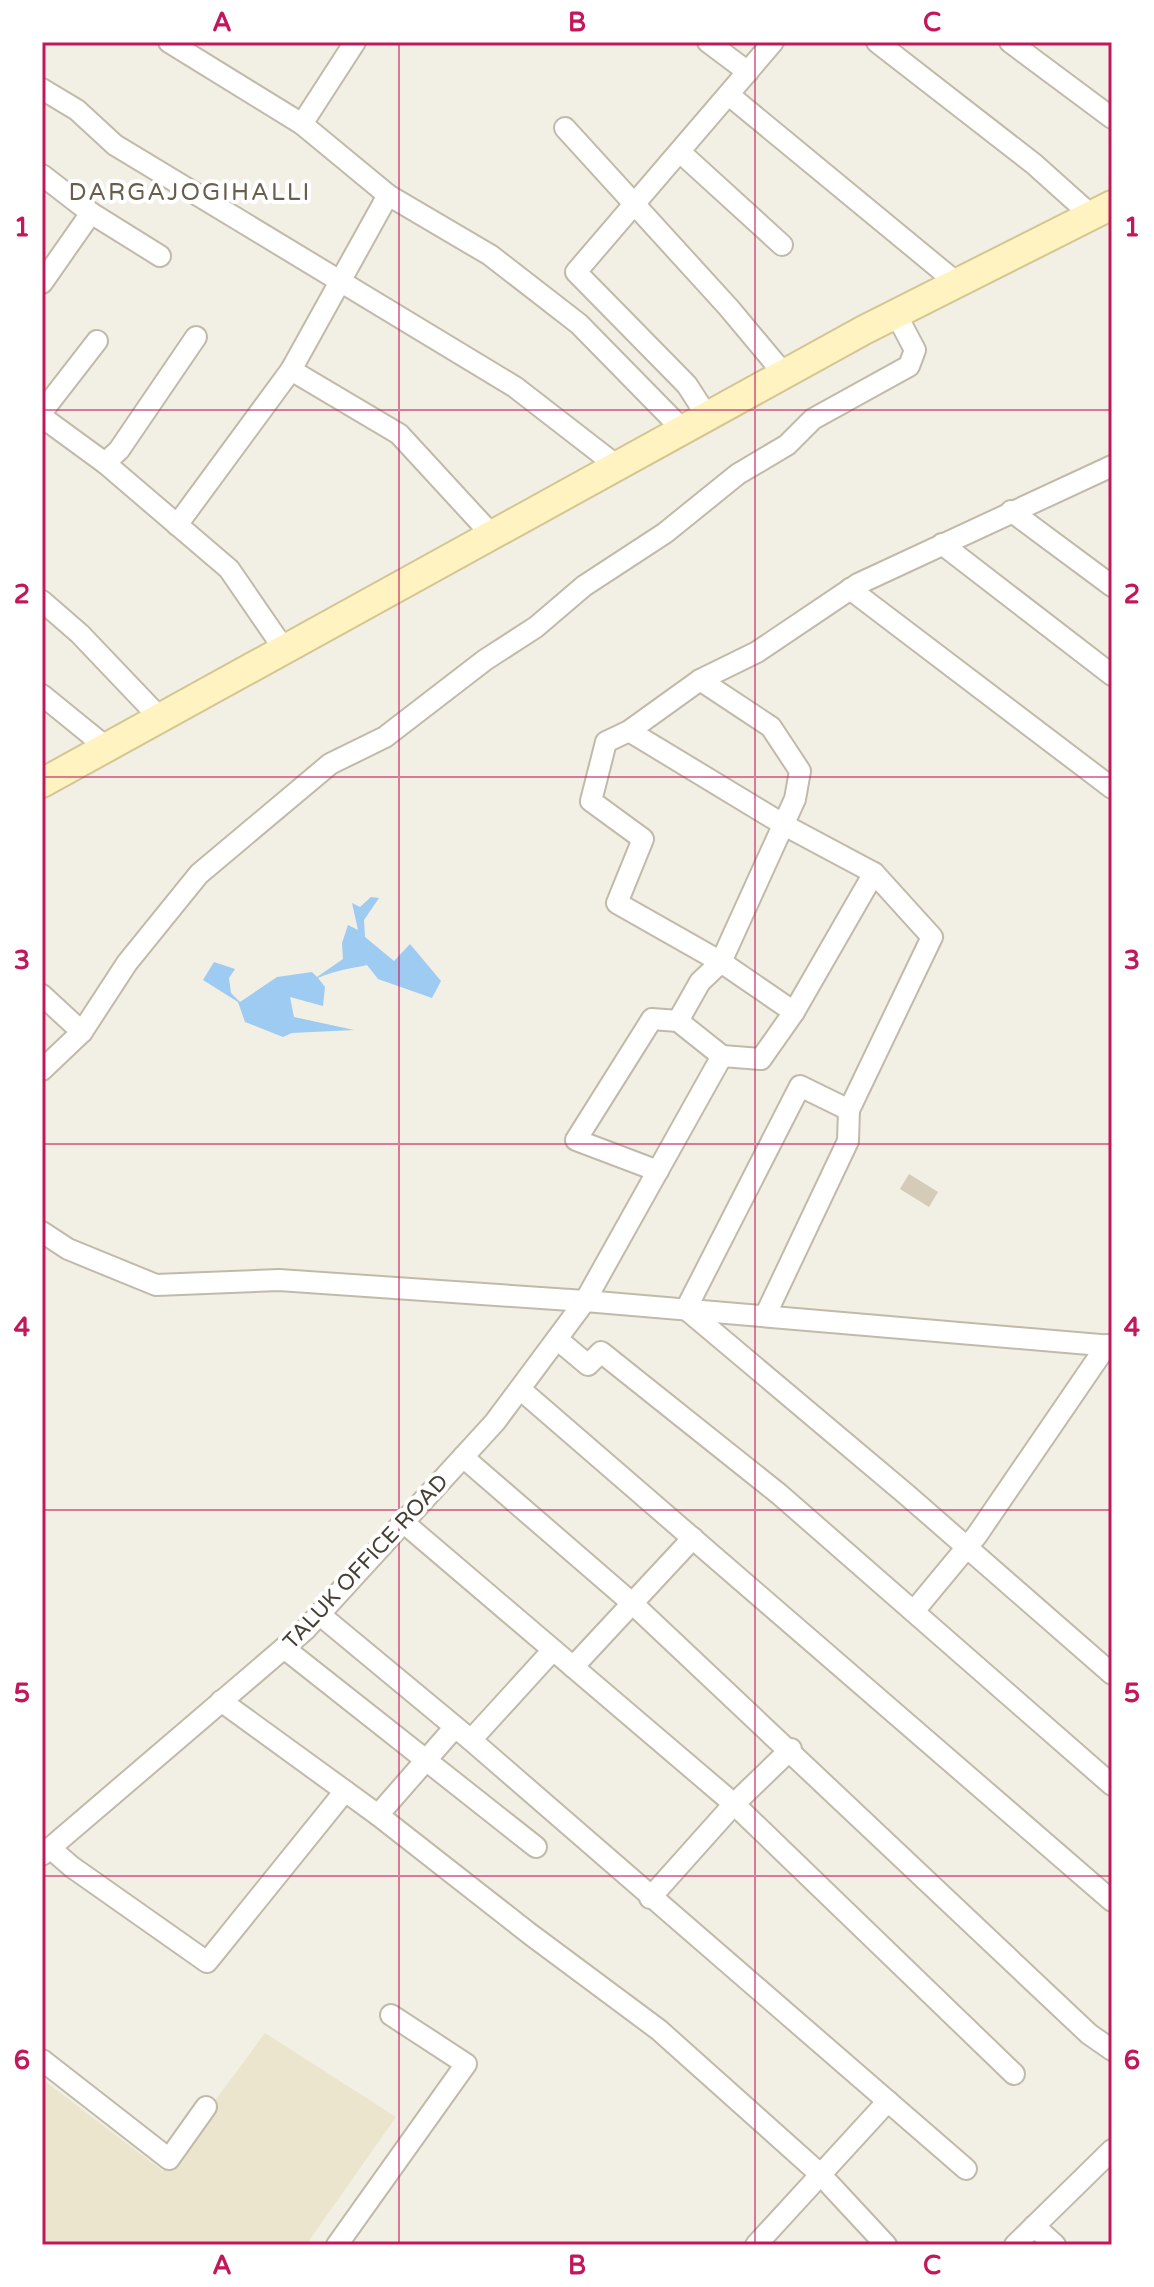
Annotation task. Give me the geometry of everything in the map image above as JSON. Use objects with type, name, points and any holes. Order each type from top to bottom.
[{"type":"main road","points":[[42,783],[784,374],[1102,210]]},
{"type":"street","points":[[169,42],[302,124],[388,195],[490,255],[579,324],[695,423]]},
{"type":"street","points":[[302,124],[355,42]]},
{"type":"street","points":[[708,42],[748,72]]},
{"type":"street","points":[[695,423],[687,385],[576,272],[773,42]]},
{"type":"street","points":[[877,42],[1034,164],[1102,210]]},
{"type":"street","points":[[1010,42],[1112,118]]},
{"type":"street","points":[[42,89],[77,110],[115,145],[515,387],[617,466]]},
{"type":"street","points":[[729,95],[957,283]]},
{"type":"street","points":[[565,128],[784,374]]},
{"type":"street","points":[[680,152],[782,245]]},
{"type":"street","points":[[42,175],[91,213],[160,256]]},
{"type":"street","points":[[177,525],[291,370],[337,282],[388,195]]},
{"type":"street","points":[[42,283],[91,213]]},
{"type":"street","points":[[42,1070],[82,1032],[127,963],[199,874],[330,764],[385,737],[485,660],[536,627],[584,586],[665,533],[738,474],[787,445],[813,419],[909,366],[915,350],[896,314]]},
{"type":"street","points":[[105,463],[119,450],[196,337]]},
{"type":"street","points":[[97,341],[42,414],[105,463],[229,569],[284,649]]},
{"type":"street","points":[[291,370],[399,434],[492,535]]},
{"type":"street","points":[[794,1012],[721,962],[617,903],[643,839],[591,801],[606,742],[629,731],[700,680],[757,652],[850,589],[1112,466]]},
{"type":"street","points":[[1011,511],[1112,586]]},
{"type":"street","points":[[942,544],[1112,675]]},
{"type":"street","points":[[850,589],[1112,788]]},
{"type":"street","points":[[42,601],[80,634],[160,718]]},
{"type":"street","points":[[678,1021],[700,982],[721,962],[786,826],[800,771],[771,727],[700,680]]},
{"type":"street","points":[[42,695],[106,747]]},
{"type":"street","points":[[629,731],[786,826],[874,873],[932,937],[849,1110],[848,1141],[765,1316]]},
{"type":"street","points":[[658,1171],[576,1140],[652,1019],[678,1021],[722,1056],[761,1059],[794,1012],[874,873]]},
{"type":"street","points":[[42,995],[82,1032]]},
{"type":"street","name":"TALUK OFFICE ROAD","points":[[46,1851],[284,1648],[463,1457],[520,1389],[585,1301],[722,1056]]},
{"type":"street","points":[[686,1309],[800,1086],[849,1110]]},
{"type":"street","points":[[42,1232],[68,1249],[156,1285],[279,1280],[686,1309],[1109,1346],[967,1547],[914,1611]]},
{"type":"street","points":[[686,1309],[1112,1674]]},
{"type":"street","points":[[557,1339],[588,1365],[601,1352],[779,1494],[1112,1785]]},
{"type":"street","points":[[520,1389],[1112,1901]]},
{"type":"street","points":[[463,1457],[633,1604],[791,1749],[1089,2034],[1112,2050]]},
{"type":"street","points":[[403,1522],[734,1804],[1014,2074]]},
{"type":"street","points":[[573,1667],[693,1538]]},
{"type":"street","points":[[319,1614],[463,1734],[966,2169]]},
{"type":"street","points":[[284,1648],[536,1847]]},
{"type":"street","points":[[378,1815],[427,1760],[463,1734],[553,1650]]},
{"type":"street","points":[[221,1701],[378,1815],[659,2030],[820,2174],[886,2245]]},
{"type":"street","points":[[650,1898],[734,1804],[791,1749]]},
{"type":"street","points":[[46,1851],[207,1962],[345,1791]]},
{"type":"street","points":[[337,2245],[466,2064],[391,2015]]},
{"type":"street","points":[[42,2060],[169,2159],[206,2107]]},
{"type":"street","points":[[756,2245],[888,2101]]},
{"type":"street","points":[[1015,2245],[1112,2150]]},
{"type":"street","points":[[1034,2226],[1055,2245]]},
{"type":"shaded area","points":[[265,2033],[396,2117],[306,2245],[42,2245],[42,2079],[163,2171]]},
{"type":"water","points":[[371,897],[379,898],[364,920],[365,937],[394,961],[410,944],[441,981],[432,998],[378,979],[367,965],[337,971],[318,978],[325,987],[323,1006],[290,997],[294,1017],[354,1030],[292,1033],[283,1037],[245,1022],[238,1002],[203,980],[214,962],[235,969],[229,978],[231,993],[240,1002],[277,977],[312,972],[317,977],[343,959],[342,943],[348,925],[358,930],[352,903],[360,907]]},
{"type":"building","points":[[909,1174],[938,1192],[929,1207],[900,1189]]},
{"type":"district","name":"DARGAJOGIHALLI","points":[[190,192]]}]
